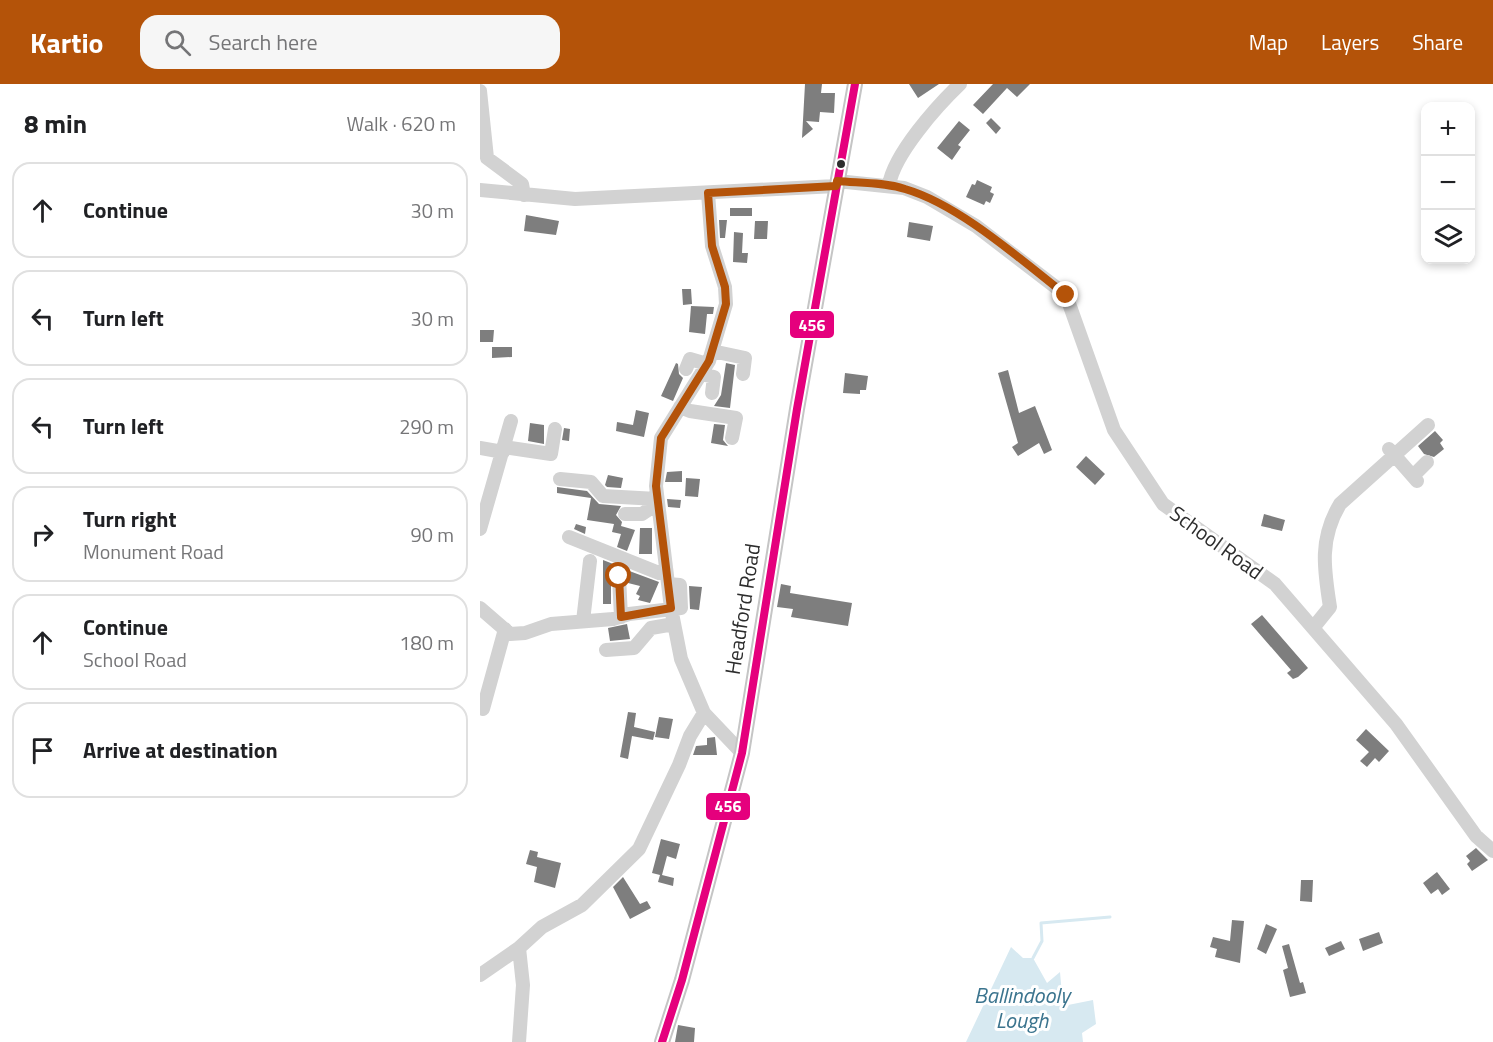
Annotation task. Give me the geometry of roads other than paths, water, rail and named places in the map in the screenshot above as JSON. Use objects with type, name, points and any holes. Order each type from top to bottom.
[{"type":"main road","name":"Headford Road","points":[[662,1042],[682,980],[742,753],[795,421],[855,84]]},
{"type":"street","points":[[889,186],[891,172],[899,156],[960,84]]},
{"type":"street","points":[[480,92],[485,153],[492,163],[522,184],[524,195]]},
{"type":"street","name":"School Road","points":[[480,190],[575,199],[708,193],[837,181],[889,186],[927,197],[976,226],[1066,295],[1114,430],[1163,504],[1275,584],[1396,724],[1476,836],[1493,851]]},
{"type":"street","points":[[708,193],[712,246],[725,287],[726,304],[706,363],[661,438],[656,486],[671,608],[681,659],[704,713],[720,733],[742,753]]},
{"type":"street","points":[[686,369],[690,359],[706,363],[745,358],[743,374]]},
{"type":"street","points":[[706,363],[714,377],[712,393]]},
{"type":"street","points":[[680,407],[690,411],[736,418],[732,438]]},
{"type":"street","points":[[480,529],[484,493],[504,449],[510,421]]},
{"type":"street","points":[[1313,628],[1330,607],[1323,551],[1333,516],[1340,504],[1392,453],[1428,425]]},
{"type":"street","points":[[480,448],[551,454],[555,429]]},
{"type":"street","points":[[646,434],[661,438]]},
{"type":"street","points":[[1392,453],[1415,479],[1427,462]]},
{"type":"street","points":[[560,479],[591,482],[603,496],[658,504]]},
{"type":"street","points":[[625,514],[642,514],[658,504]]},
{"type":"street","points":[[569,537],[667,578]]},
{"type":"street","points":[[582,621],[590,561]]},
{"type":"street","points":[[619,576],[621,617]]},
{"type":"street","points":[[480,608],[510,634],[525,633],[551,624],[621,617],[671,608]]},
{"type":"street","points":[[606,650],[634,648],[651,628],[674,624]]},
{"type":"street","points":[[483,709],[505,629]]},
{"type":"street","points":[[480,975],[519,948],[542,927],[582,904],[639,849],[679,765],[690,736],[704,713]]},
{"type":"street","points":[[519,948],[523,985],[519,1042]]},
{"type":"water","name":"Ballindooly Lough","points":[[1011,947],[1023,958],[1033,958],[1047,983],[1060,972],[1063,1006],[1093,1000],[1096,1024],[1082,1033],[1083,1042],[966,1042]]},
{"type":"waterway","points":[[1033,958],[1042,941],[1041,923],[1110,917]]}]
